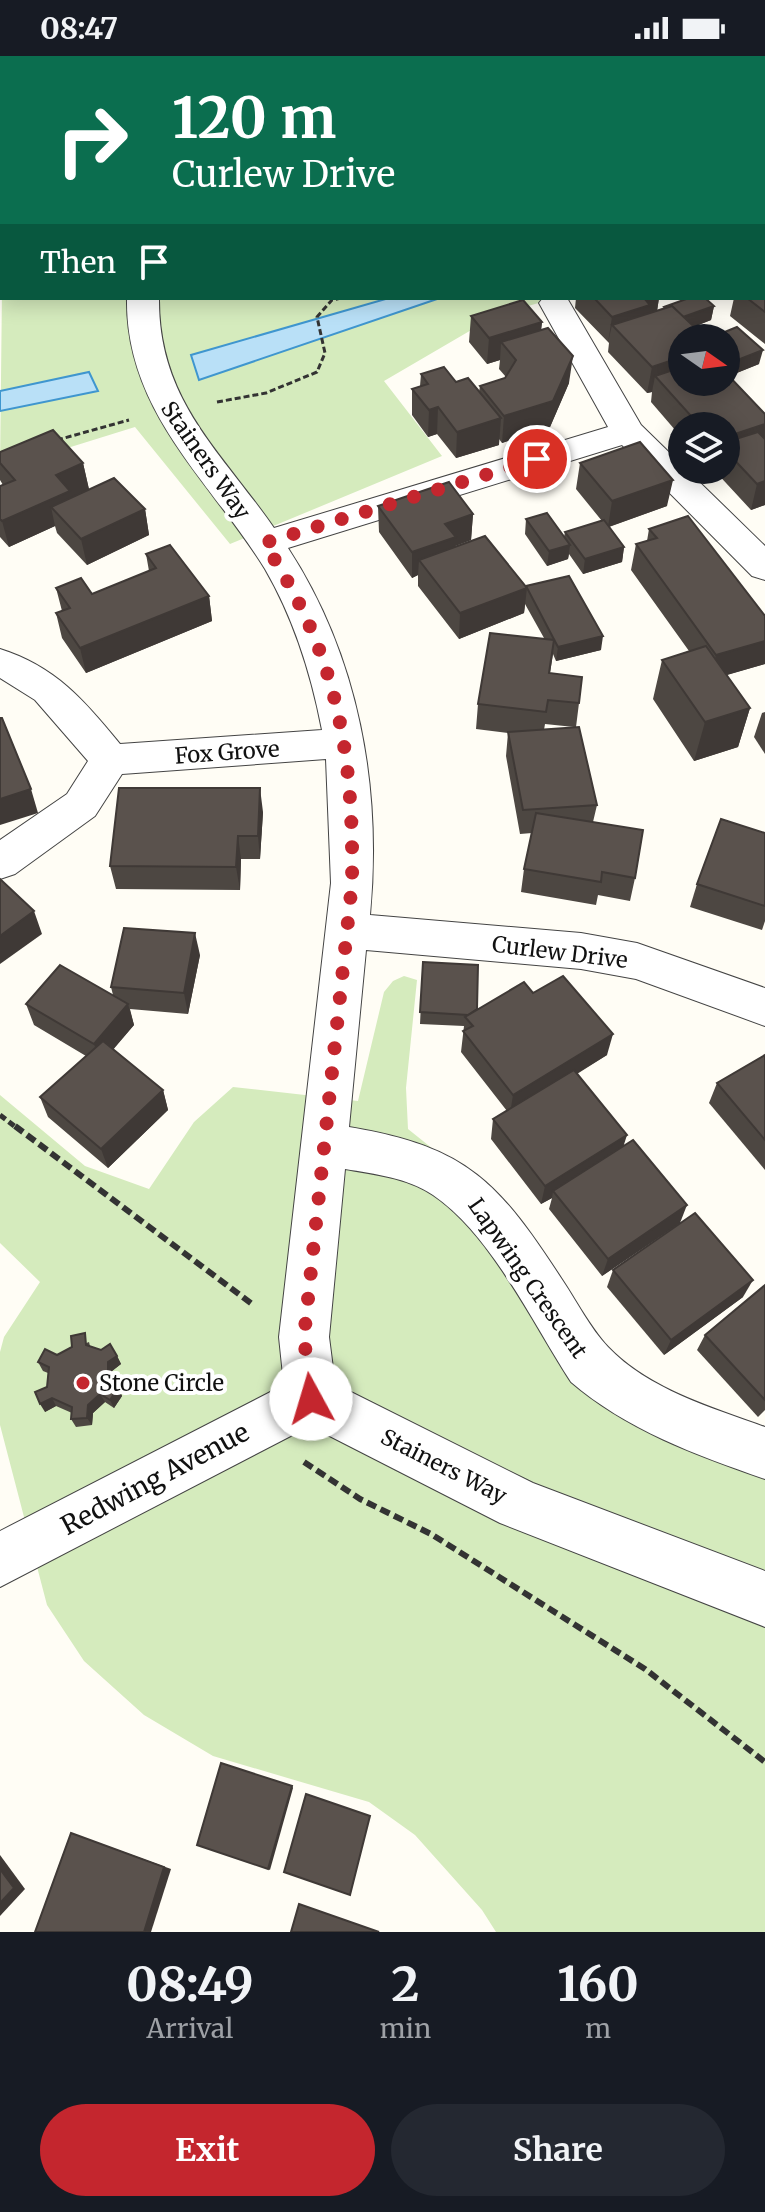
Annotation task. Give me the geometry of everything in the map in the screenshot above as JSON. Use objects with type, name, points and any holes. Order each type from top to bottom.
[{"type":"street","name":"Stainers Way","points":[[143,300],[143,329],[149,363],[169,410],[294,588],[333,684],[345,743],[353,820],[347,931],[304,1337],[311,1399],[519,1504],[765,1599]]},
{"type":"street","points":[[555,303],[628,432],[752,535],[765,567]]},
{"type":"street","points":[[264,543],[628,432]]},
{"type":"street","points":[[0,663],[16,667],[54,691],[110,760],[81,805],[0,862]]},
{"type":"street","name":"Fox Grove","points":[[110,760],[345,743]]},
{"type":"street","name":"Curlew Drive","points":[[347,931],[581,951],[673,972],[765,1007]]},
{"type":"street","name":"Lapwing Crescent","points":[[325,1144],[375,1152],[449,1179],[476,1199],[589,1364],[605,1379],[669,1415],[765,1453]]},
{"type":"street","name":"Redwing Avenue","points":[[0,1560],[311,1399]]},
{"type":"path","points":[[43,444],[169,410],[266,393],[293,385],[317,372],[325,353],[317,317],[332,300]]},
{"type":"path","points":[[0,1115],[252,1304],[304,1337]]},
{"type":"green space","points":[[2,300],[549,300],[497,315],[384,381],[442,456],[230,544],[135,427],[0,469]]},
{"type":"green space","points":[[404,976],[417,980],[406,1088],[408,1129],[443,1157],[630,1385],[765,1444],[765,1932],[496,1932],[482,1910],[415,1835],[369,1802],[213,1756],[144,1715],[84,1661],[47,1605],[0,1425],[0,1352],[4,1337],[40,1282],[0,1243],[0,1095],[85,1166],[149,1189],[194,1122],[233,1087],[358,1101],[384,992],[393,981]]},
{"type":"water","points":[[382,300],[434,300],[199,380],[191,355]]},
{"type":"water","points":[[89,372],[98,391],[0,411],[0,391]]},
{"type":"building","points":[[523,300],[542,322],[489,338],[471,316]]},
{"type":"building","points":[[596,300],[646,300],[650,305],[612,317]]},
{"type":"building","points":[[683,300],[707,300],[714,306],[683,317],[672,306],[664,307]]},
{"type":"building","points":[[750,300],[765,300],[765,312]]},
{"type":"building","points":[[672,306],[691,324],[668,324],[668,362],[652,367],[612,325]]},
{"type":"building","points":[[548,328],[573,356],[553,401],[504,416],[480,386],[505,378],[516,360],[501,342]]},
{"type":"building","points":[[740,330],[763,350],[740,359]]},
{"type":"building","points":[[444,367],[456,382],[468,378],[501,418],[457,432],[438,407],[429,410],[412,389],[428,384],[421,374]]},
{"type":"building","points":[[668,372],[668,390],[655,376]]},
{"type":"building","points":[[740,388],[765,414],[765,424],[740,432],[740,412],[687,412],[673,396],[740,396]]},
{"type":"building","points":[[53,430],[83,463],[56,475],[70,491],[2,521],[0,486],[15,480],[0,463],[0,452]]},
{"type":"building","points":[[758,432],[765,439],[765,481],[757,484],[740,466],[740,438]]},
{"type":"building","points":[[640,442],[668,474],[668,482],[612,501],[580,463]]},
{"type":"building","points":[[114,478],[145,509],[81,539],[51,507]]},
{"type":"building","points":[[449,482],[473,514],[445,524],[456,537],[412,552],[378,506]]},
{"type":"building","points":[[547,513],[570,545],[549,551],[526,519]]},
{"type":"building","points":[[688,516],[765,616],[765,641],[716,655],[636,544],[657,538],[649,529]]},
{"type":"building","points":[[604,520],[624,547],[585,559],[565,532]]},
{"type":"building","points":[[485,536],[527,588],[460,613],[419,560]]},
{"type":"building","points":[[170,545],[209,596],[80,648],[56,613],[70,608],[56,588],[81,578],[92,594],[156,568],[146,554]]},
{"type":"building","points":[[569,576],[603,636],[558,647],[526,586]]},
{"type":"building","points":[[490,633],[554,640],[549,673],[582,677],[579,703],[548,700],[546,712],[478,704]]},
{"type":"building","points":[[706,646],[750,708],[705,722],[662,660]]},
{"type":"building","points":[[0,718],[31,789],[0,799]]},
{"type":"building","points":[[579,727],[597,805],[523,810],[508,732]]},
{"type":"building","points":[[119,788],[260,788],[258,836],[238,836],[236,867],[110,866]]},
{"type":"building","points":[[536,813],[643,830],[635,878],[602,872],[601,882],[524,869]]},
{"type":"building","points":[[721,819],[765,833],[765,906],[697,884]]},
{"type":"building","points":[[0,879],[34,911],[0,936]]},
{"type":"building","points":[[124,928],[195,933],[184,993],[111,987]]},
{"type":"building","points":[[423,962],[478,965],[477,1009],[468,1015],[420,1012]]},
{"type":"building","points":[[60,965],[128,1004],[94,1044],[26,1004]]},
{"type":"building","points":[[563,976],[613,1034],[513,1095],[463,1031],[473,1026],[465,1017],[524,982],[533,993]]},
{"type":"building","points":[[103,1041],[163,1090],[101,1149],[40,1097]]},
{"type":"building","points":[[765,1055],[765,1140],[717,1083]]},
{"type":"building","points":[[574,1070],[627,1135],[545,1186],[493,1119]]},
{"type":"building","points":[[633,1140],[687,1205],[608,1259],[553,1191]]},
{"type":"building","points":[[695,1213],[753,1280],[671,1340],[613,1270]]},
{"type":"building","points":[[765,1285],[765,1400],[705,1335]]},
{"type":"building","name":"Stone Circle","points":[[85,1333],[86,1345],[101,1350],[110,1344],[117,1356],[108,1362],[108,1382],[118,1388],[110,1400],[100,1394],[88,1405],[87,1418],[71,1419],[72,1407],[52,1398],[40,1404],[35,1392],[47,1387],[49,1367],[38,1362],[45,1349],[57,1355],[72,1347],[71,1336]]},
{"type":"building","points":[[221,1763],[292,1786],[268,1869],[197,1845]]},
{"type":"building","points":[[306,1794],[370,1816],[350,1895],[284,1872]]},
{"type":"building","points":[[71,1833],[164,1867],[144,1932],[35,1932]]},
{"type":"building","points":[[0,1869],[14,1888],[0,1903]]},
{"type":"building","points":[[299,1904],[379,1932],[291,1932]]},
{"type":"place","name":"Stone Circle","points":[[83,1383]]},
{"type":"route","points":[[311,1399],[304,1337],[352,883],[353,820],[345,743],[333,684],[294,588],[264,543],[537,459]]}]
